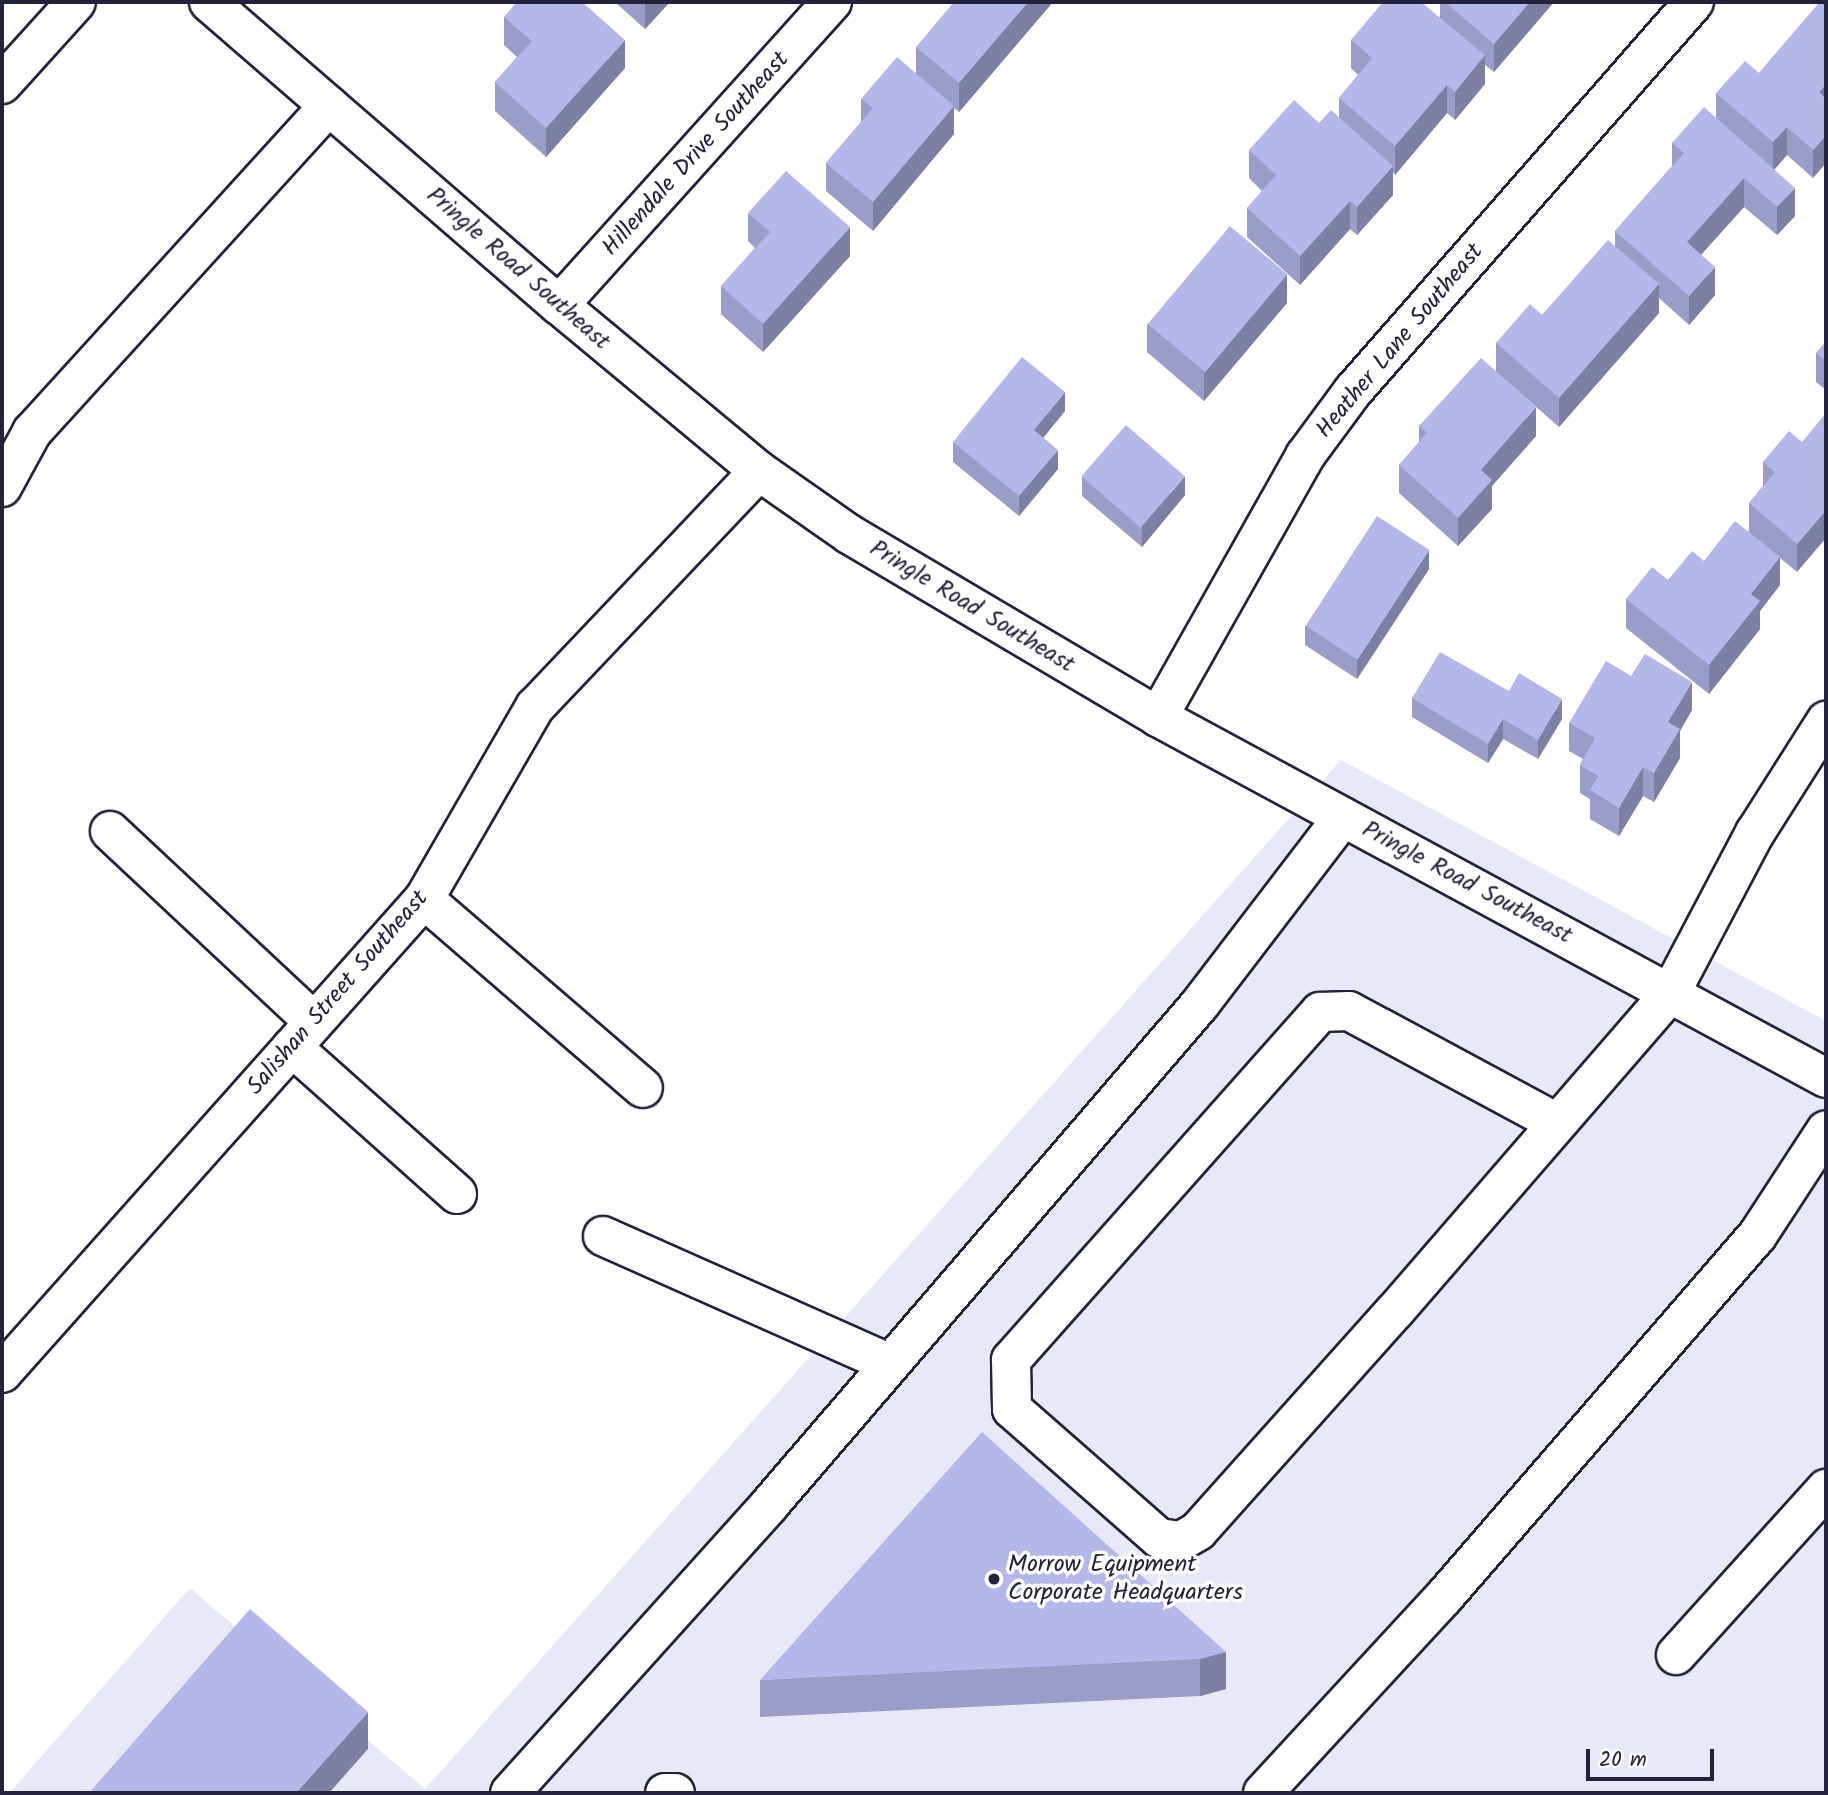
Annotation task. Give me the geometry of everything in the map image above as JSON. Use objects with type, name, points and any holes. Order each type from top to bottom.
[{"type":"street","points":[[2,84],[76,2]]},
{"type":"street","name":"Pringle Road Southeast","points":[[209,2],[559,305],[759,471],[849,534],[1158,717],[1826,1078]]},
{"type":"street","name":"Hillendale Drive Southeast","points":[[559,305],[832,2]]},
{"type":"street","name":"Heather Lane Southeast","points":[[1158,717],[1262,528],[1353,391],[1694,2]]},
{"type":"street","points":[[2,487],[32,432],[329,106]]},
{"type":"street","name":"Salishan Street Southeast","points":[[2,1373],[424,899],[534,707],[759,471]]},
{"type":"street","points":[[1557,1123],[1349,1011],[1320,1012],[1010,1360],[1012,1409],[1159,1538],[1181,1541],[1248,1477],[1557,1123],[1671,992],[1755,833],[1826,721]]},
{"type":"street","points":[[510,1793],[771,1504],[888,1363],[1200,1004],[1343,817]]},
{"type":"street","points":[[110,831],[457,1194]]},
{"type":"street","points":[[424,899],[643,1088]]},
{"type":"street","points":[[1264,1793],[1444,1597],[1757,1236],[1826,1129]]},
{"type":"street","points":[[603,1236],[888,1363]]},
{"type":"street","points":[[1676,1655],[1826,1489]]},
{"type":"street","points":[[665,1793],[675,1793]]},
{"type":"shaded area","points":[[1341,760],[1826,1021],[1826,1793],[9,1793],[190,1588],[425,1789]]},
{"type":"building","points":[[517,2],[582,2],[625,40],[546,128],[495,82],[532,41],[504,17]]},
{"type":"building","points":[[954,2],[1028,2],[959,83],[916,47]]},
{"type":"building","points":[[1383,2],[1421,2],[1485,55],[1455,92],[1447,85],[1395,146],[1339,98],[1372,58],[1351,40]]},
{"type":"building","points":[[1445,2],[1530,2],[1494,44]]},
{"type":"building","points":[[1820,2],[1826,2],[1826,84],[1819,92],[1826,99],[1826,135],[1813,150],[1787,127],[1773,142],[1716,93],[1745,61],[1759,73]]},
{"type":"building","points":[[897,57],[954,106],[873,202],[826,163],[873,108],[861,99]]},
{"type":"building","points":[[1294,100],[1319,123],[1331,110],[1393,166],[1357,207],[1350,201],[1300,256],[1247,208],[1276,175],[1249,150]]},
{"type":"building","points":[[1704,107],[1795,188],[1777,207],[1744,178],[1687,242],[1715,267],[1689,296],[1615,231],[1684,153],[1672,143]]},
{"type":"building","points":[[786,171],[850,227],[763,324],[721,286],[770,232],[748,213]]},
{"type":"building","points":[[1230,226],[1287,274],[1205,372],[1148,324]]},
{"type":"building","points":[[1608,240],[1659,284],[1559,398],[1496,343],[1530,304],[1542,315]]},
{"type":"building","points":[[1826,342],[1826,362],[1816,353]]},
{"type":"building","points":[[1022,357],[1065,392],[1034,430],[1058,450],[1019,496],[953,442]]},
{"type":"building","points":[[1481,358],[1536,407],[1481,470],[1492,480],[1458,518],[1399,465],[1427,433],[1419,426]]},
{"type":"building","points":[[1826,413],[1826,510],[1797,544],[1749,503],[1775,472],[1763,462],[1789,431],[1802,442]]},
{"type":"building","points":[[1126,425],[1185,476],[1140,527],[1081,476]]},
{"type":"building","points":[[1377,516],[1429,550],[1358,660],[1306,626]]},
{"type":"building","points":[[1735,521],[1780,557],[1751,594],[1760,601],[1709,665],[1626,599],[1652,567],[1668,580],[1692,551],[1704,561]]},
{"type":"building","points":[[1440,652],[1509,691],[1519,673],[1562,699],[1538,740],[1503,719],[1488,744],[1412,698]]},
{"type":"building","points":[[1645,654],[1692,682],[1668,722],[1680,729],[1654,773],[1643,767],[1619,808],[1590,790],[1598,776],[1580,765],[1595,738],[1569,723],[1606,661],[1631,676]]},
{"type":"building","name":"Morrow Equipment Corporate Headquarters","points":[[982,1432],[1226,1652],[1200,1659],[760,1680]]},
{"type":"building","points":[[250,1609],[368,1712],[296,1793],[89,1793]]},
{"type":"place","name":"Morrow Equipment Corporate Headquarters","points":[[994,1579]]}]
